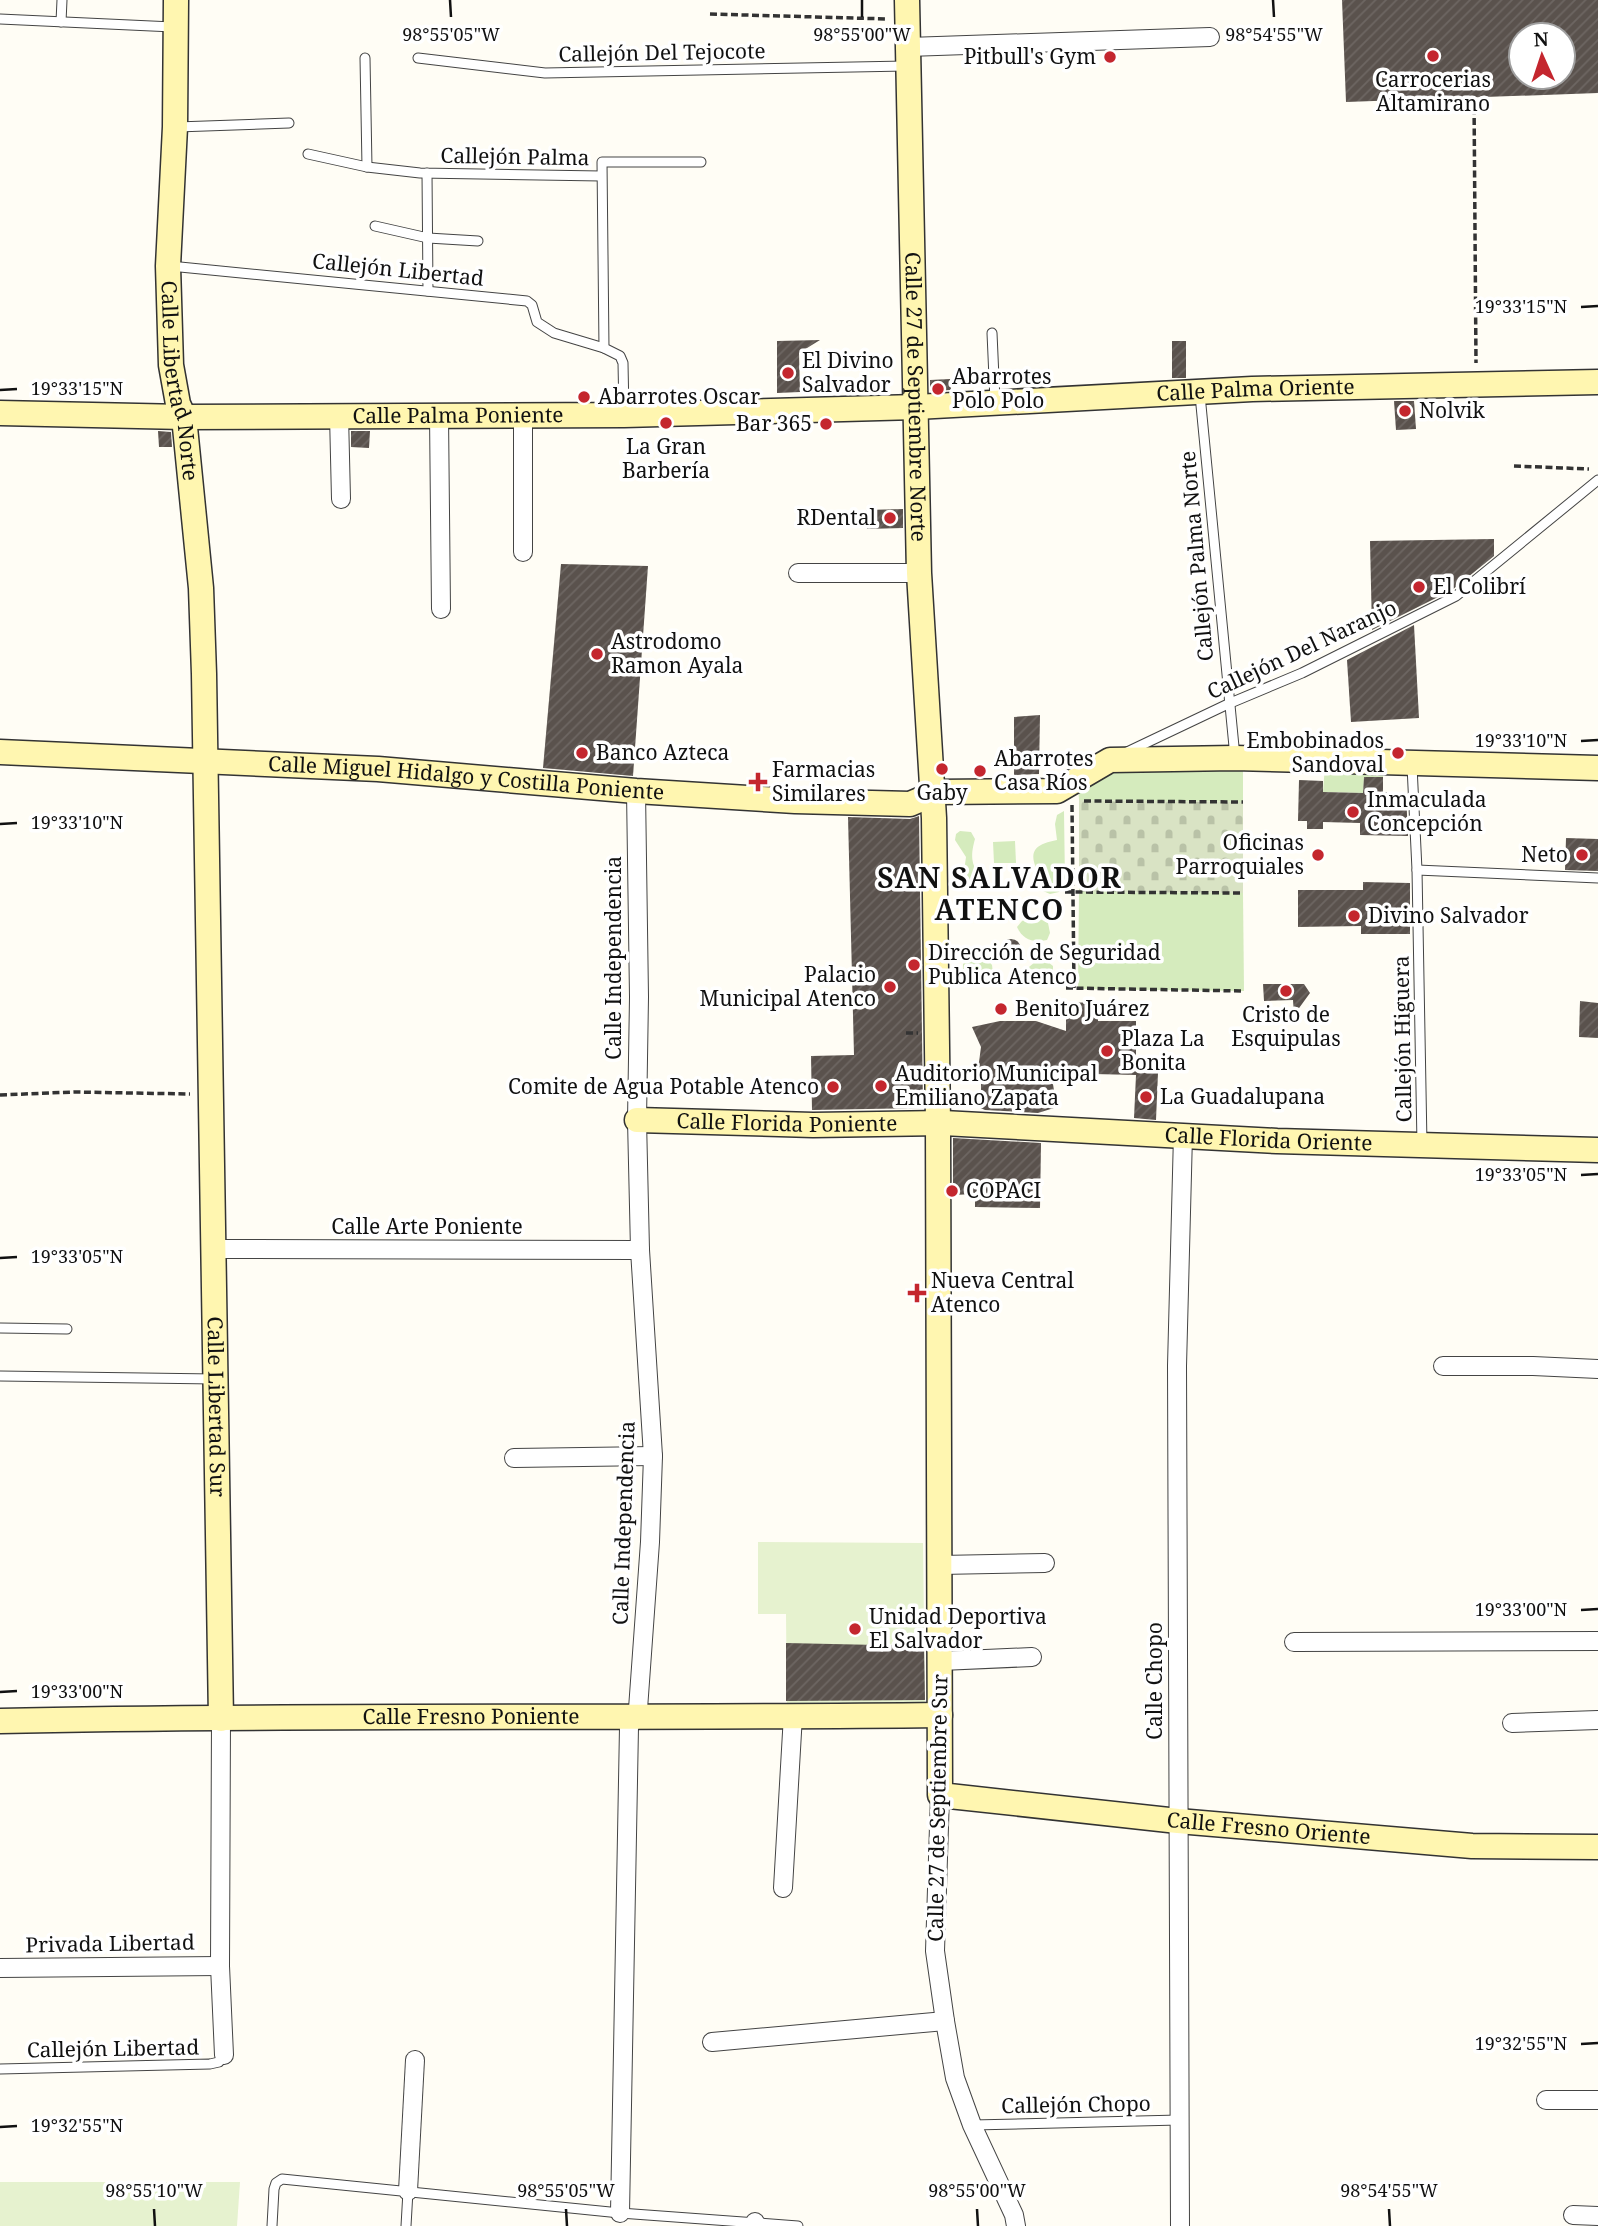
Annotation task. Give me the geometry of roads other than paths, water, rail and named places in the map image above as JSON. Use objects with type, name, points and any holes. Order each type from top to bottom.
[{"type":"street","name":"Calle Libertad Norte","points":[[176,0],[175,127],[168,266],[171,365],[178,404],[184,417],[201,588],[204,760]]},
{"type":"street","name":"Calle 27 de Septiembre Norte","points":[[907,10],[919,573],[930,793],[934,818],[938,1124]]},
{"type":"street","points":[[908,57],[1210,37]]},
{"type":"street","name":"Calle Palma Oriente","points":[[916,407],[1252,389],[1598,382]]},
{"type":"street","name":"Calle Palma Poniente","points":[[0,413],[184,417],[523,416],[916,407]]},
{"type":"street","points":[[339,415],[341,499]]},
{"type":"street","points":[[439,415],[440,609]]},
{"type":"street","points":[[523,416],[523,552]]},
{"type":"street","points":[[798,573],[919,573]]},
{"type":"street","name":"Calle Miguel Hidalgo y Costilla Poniente","points":[[0,752],[377,769],[636,791],[795,801],[910,804],[922,800],[930,793],[1057,791],[1110,760]]},
{"type":"street","points":[[1110,760],[1236,758],[1277,762],[1598,768]]},
{"type":"street","name":"Calle Libertad Sur","points":[[204,760],[215,1249],[221,1719],[220,1966],[223,2055]]},
{"type":"street","name":"Calle Independencia","points":[[620,2213],[629,1727],[638,1709],[650,1542],[653,1455],[640,1250],[636,1120],[639,997],[636,791]]},
{"type":"street","name":"Calle Florida Poniente","points":[[636,1120],[813,1125],[938,1124]]},
{"type":"street","name":"Calle Florida Oriente","points":[[938,1124],[1278,1142],[1598,1150]]},
{"type":"street","name":"Calle 27 de Septiembre Sur","points":[[938,1124],[941,1661],[935,1951],[955,2078],[972,2125],[1014,2215],[1016,2226]]},
{"type":"street","name":"Calle Chopo","points":[[1180,2226],[1177,1366],[1183,1136]]},
{"type":"street","name":"Calle Arte Poniente","points":[[215,1249],[640,1250]]},
{"type":"street","points":[[1443,1366],[1598,1369]]},
{"type":"street","points":[[514,1458],[653,1455]]},
{"type":"street","points":[[940,1565],[1045,1563]]},
{"type":"street","points":[[1294,1642],[1598,1641]]},
{"type":"street","points":[[941,1661],[1032,1657]]},
{"type":"street","points":[[783,1888],[793,1715]]},
{"type":"street","name":"Calle Fresno Poniente","points":[[0,1721],[940,1715]]},
{"type":"street","points":[[1512,1723],[1598,1720]]},
{"type":"street","name":"Calle Fresno Oriente","points":[[940,1795],[1178,1821],[1472,1846],[1598,1847]]},
{"type":"street","name":"Privada Libertad","points":[[0,1968],[220,1966]]},
{"type":"street","points":[[712,2042],[945,2021]]},
{"type":"street","points":[[408,2190],[415,2060]]},
{"type":"street","points":[[1546,2100],[1598,2100]]},
{"type":"street","points":[[1573,2215],[1598,2216]]},
{"type":"lane","points":[[61,22],[62,0]]},
{"type":"lane","points":[[0,19],[175,27]]},
{"type":"lane","name":"Callejón Del Tejocote","points":[[418,58],[545,73],[908,57]]},
{"type":"lane","points":[[365,58],[367,167]]},
{"type":"lane","points":[[175,127],[289,122]]},
{"type":"lane","name":"Callejón Palma","points":[[308,154],[367,167],[428,173],[601,176]]},
{"type":"lane","name":"Callejón Palma","points":[[604,348],[602,162],[701,162]]},
{"type":"lane","name":"Callejón Palma","points":[[428,173],[428,291]]},
{"type":"lane","points":[[375,226],[428,238],[478,241]]},
{"type":"lane","name":"Callejón Libertad","points":[[168,266],[527,300],[532,305],[537,322],[554,333],[604,348]]},
{"type":"lane","points":[[992,333],[995,402]]},
{"type":"lane","points":[[604,348],[620,356],[623,363],[624,415]]},
{"type":"lane","name":"Callejón Palma Norte","points":[[1200,393],[1228,704],[1236,758]]},
{"type":"lane","name":"Callejón Del Naranjo","points":[[1110,760],[1228,704],[1302,673],[1456,596],[1598,480]]},
{"type":"lane","name":"Callejón Higuera","points":[[1412,764],[1417,870],[1422,1144]]},
{"type":"lane","points":[[1417,870],[1598,878]]},
{"type":"lane","points":[[0,1328],[67,1329]]},
{"type":"lane","points":[[0,1376],[216,1379]]},
{"type":"lane","name":"Callejón Libertad","points":[[0,2069],[210,2064],[219,2062],[223,2055]]},
{"type":"lane","name":"Callejón Chopo","points":[[972,2125],[1179,2120]]},
{"type":"lane","points":[[272,2226],[274,2189],[276,2183],[282,2179],[620,2213],[799,2226]]},
{"type":"lane","points":[[406,2226],[408,2190]]},
{"type":"place","name":"Carrocerias Altamirano","points":[[1433,56]]},
{"type":"place","name":"Pitbull's Gym","points":[[1110,57]]},
{"type":"place","name":"El Divino Salvador","points":[[788,373]]},
{"type":"place","name":"Abarrotes Polo Polo","points":[[938,389]]},
{"type":"place","name":"Abarrotes Oscar","points":[[584,397]]},
{"type":"place","name":"Nolvik","points":[[1405,411]]},
{"type":"place","name":"La Gran Barbería","points":[[666,423]]},
{"type":"place","name":"Bar 365","points":[[826,424]]},
{"type":"place","name":"RDental","points":[[890,518]]},
{"type":"place","name":"El Colibrí","points":[[1419,587]]},
{"type":"place","name":"Astrodomo Ramon Ayala","points":[[597,654]]},
{"type":"place","name":"Banco Azteca","points":[[582,753]]},
{"type":"place","name":"Embobinados Sandoval","points":[[1398,753]]},
{"type":"place","name":"Gaby","points":[[942,769]]},
{"type":"place","name":"Abarrotes Casa Ríos","points":[[980,771]]},
{"type":"place","name":"Farmacias Similares","points":[[758,782]]},
{"type":"place","name":"Inmaculada Concepción","points":[[1353,812]]},
{"type":"place","name":"Oficinas Parroquiales","points":[[1318,855]]},
{"type":"place","name":"Neto","points":[[1582,855]]},
{"type":"place","name":"Divino Salvador","points":[[1354,916]]},
{"type":"place","name":"Dirección de Seguridad Publica Atenco","points":[[914,965]]},
{"type":"place","name":"Palacio Municipal Atenco","points":[[890,987]]},
{"type":"place","name":"Cristo de Esquipulas","points":[[1286,991]]},
{"type":"place","name":"Benito Juárez","points":[[1001,1009]]},
{"type":"place","name":"Plaza La Bonita","points":[[1107,1051]]},
{"type":"place","name":"Auditorio Municipal Emiliano Zapata","points":[[881,1086]]},
{"type":"place","name":"Comite de Agua Potable Atenco","points":[[833,1087]]},
{"type":"place","name":"La Guadalupana","points":[[1146,1097]]},
{"type":"place","name":"COPACI","points":[[952,1191]]},
{"type":"place","name":"Nueva Central Atenco","points":[[917,1293]]},
{"type":"place","name":"Unidad Deportiva El Salvador","points":[[855,1629]]},
{"type":"district","name":"SAN SALVADOR ATENCO","points":[[1000,894]]}]
